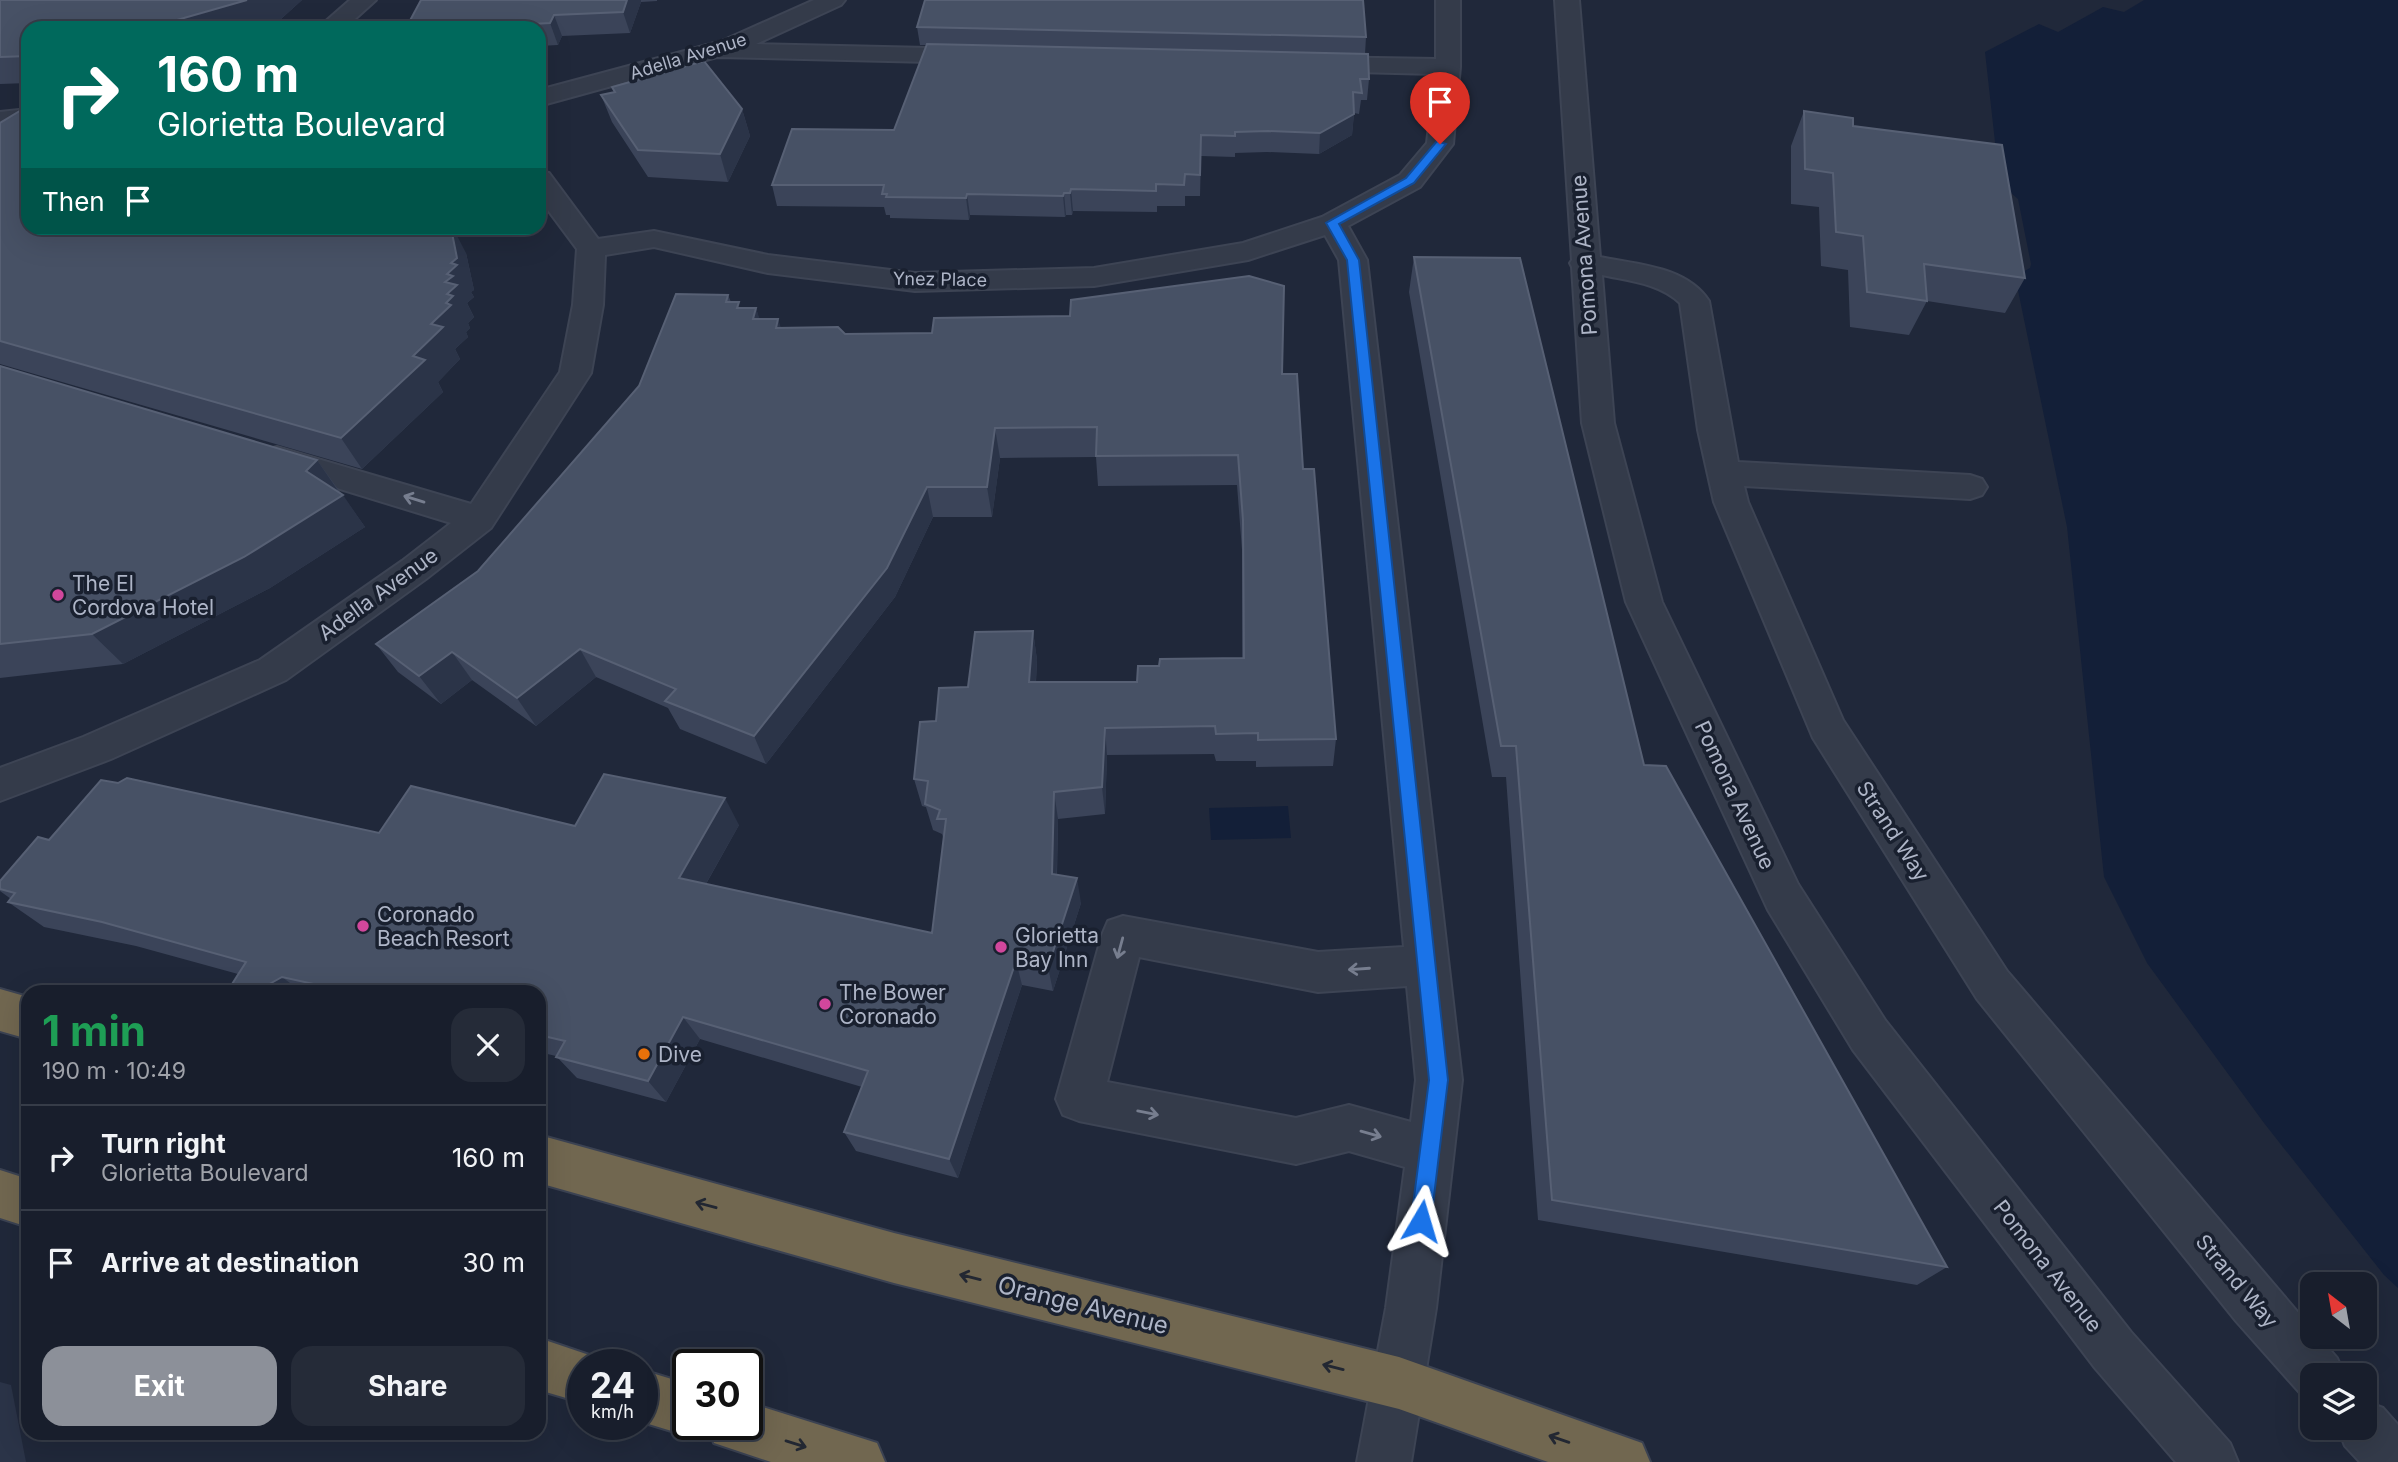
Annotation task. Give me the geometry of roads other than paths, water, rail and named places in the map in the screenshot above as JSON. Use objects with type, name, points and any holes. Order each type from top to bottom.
[{"type":"highway","points":[[0,1010],[21,1015]]},
{"type":"highway","name":"Orange Avenue","points":[[546,1161],[894,1258],[1399,1383],[1623,1462]]},
{"type":"highway","points":[[0,1194],[21,1201]]},
{"type":"highway","points":[[546,1366],[567,1372]]},
{"type":"highway","points":[[763,1433],[858,1462]]},
{"type":"street","points":[[338,21],[364,0]]},
{"type":"street","name":"Adella Avenue","points":[[546,96],[717,50],[833,0]]},
{"type":"street","name":"Ynez Place","points":[[591,249],[654,239],[768,264],[915,282],[1094,277],[1248,251],[1332,223],[1410,181],[1440,144],[1448,67],[1448,0]]},
{"type":"street","name":"Pomona Avenue","points":[[1567,0],[1584,263],[1598,423],[1644,602],[1783,897],[1869,1035],[2113,1350],[2211,1462]]},
{"type":"street","points":[[717,50],[993,56]]},
{"type":"street","points":[[1296,63],[1448,67]]},
{"type":"street","points":[[0,120],[21,129]]},
{"type":"street","points":[[546,188],[591,249]]},
{"type":"street","points":[[1332,223],[1353,260],[1439,1080],[1399,1383],[1384,1462]]},
{"type":"street","name":"Adella Avenue","points":[[0,785],[97,748],[273,670],[414,570],[479,519],[575,373],[588,305],[591,249]]},
{"type":"street","name":"Strand Way","points":[[1584,263],[1655,277],[1679,286],[1694,301],[1714,430],[1731,502],[1827,727],[1992,985],[2254,1303],[2307,1363]]},
{"type":"street","points":[[253,451],[479,519]]},
{"type":"street","points":[[1724,472],[1970,487]]},
{"type":"street","points":[[1427,965],[1318,972],[1123,935],[1079,1099],[1296,1141],[1349,1128],[1430,1151]]},
{"type":"street","points":[[2376,1440],[2396,1462]]},
{"type":"water","points":[[2144,0],[2398,0],[2398,1288],[2384,1275],[2264,1123],[2147,963],[2104,877],[2067,527],[2015,276],[2030,268],[2031,264],[2018,199],[2004,187],[1997,160],[1985,52],[2039,24],[2058,32],[2103,7],[2124,12]]},
{"type":"water","points":[[1288,806],[1291,838],[1211,840],[1209,808]]},
{"type":"place","name":"The El Cordova Hotel","points":[[58,595]]},
{"type":"place","name":"Coronado Beach Resort","points":[[363,926]]},
{"type":"place","name":"Glorietta Bay Inn","points":[[1001,947]]},
{"type":"place","name":"The Bower Coronado","points":[[825,1004]]},
{"type":"place","name":"Dive","points":[[644,1054]]}]
